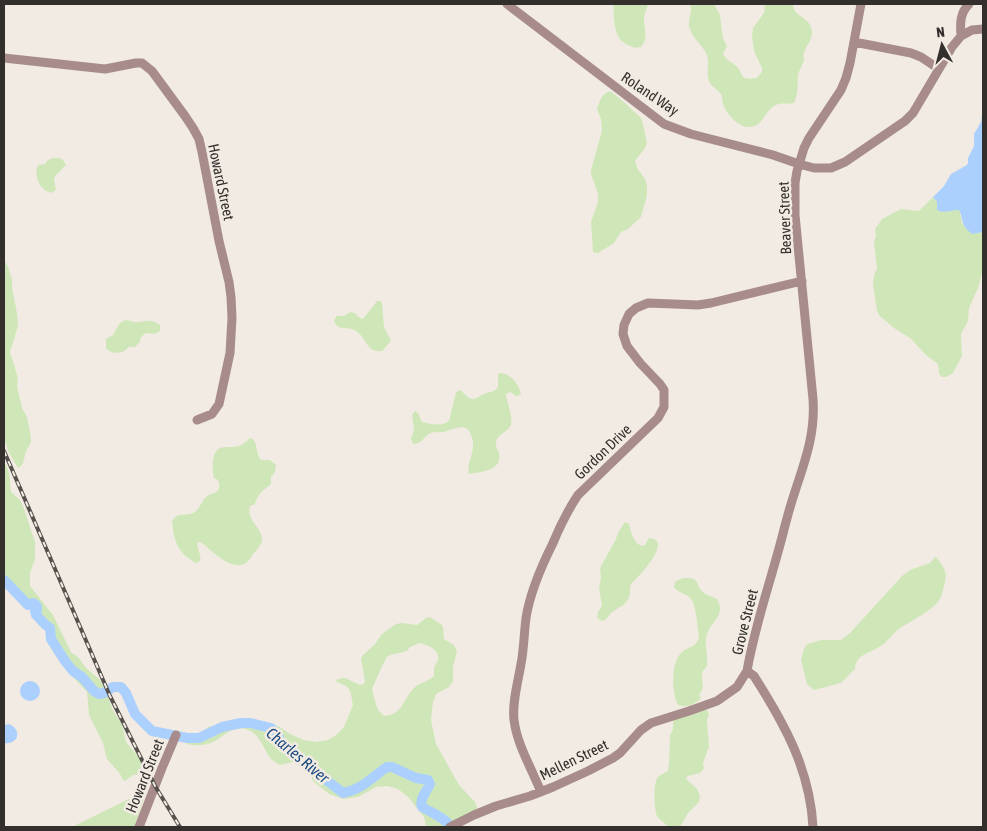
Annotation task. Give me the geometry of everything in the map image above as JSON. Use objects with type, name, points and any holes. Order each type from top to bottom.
[{"type":"street","name":"Roland Way","points":[[507,4],[664,124],[692,134],[773,155],[814,168],[832,168],[845,162],[905,122],[913,113],[938,69],[961,36]]},
{"type":"street","name":"Beaver Street","points":[[814,414],[795,214],[795,183],[804,148],[841,90],[848,70],[861,4]]},
{"type":"street","points":[[970,4],[962,13],[960,24],[961,36],[972,30],[983,29]]},
{"type":"street","points":[[854,42],[911,53],[921,57],[938,69]]},
{"type":"street","name":"Howard Street","points":[[4,58],[105,69],[142,63],[152,71],[193,128],[199,140],[204,161],[229,282],[232,318],[230,353],[219,404],[212,414],[197,420]]},
{"type":"street","name":"Gordon Drive","points":[[541,792],[519,740],[514,720],[515,693],[526,618],[532,593],[544,562],[570,507],[578,496],[658,418],[664,407],[664,390],[626,346],[622,334],[629,314],[648,302],[698,305],[802,281]]},
{"type":"street","name":"Grove Street","points":[[813,827],[810,795],[786,730],[754,676],[747,671],[759,617],[810,444],[814,414]]},
{"type":"street","name":"Mellen Street","points":[[452,826],[496,806],[541,792],[613,758],[651,722],[717,701],[737,687],[747,671]]},
{"type":"street","name":"Howard Street","points":[[139,827],[176,735]]},
{"type":"green space","points":[[613,4],[648,4],[644,18],[645,40],[641,47],[631,47],[620,39],[617,34]]},
{"type":"green space","points":[[690,4],[714,4],[720,15],[723,39],[727,46],[723,54],[727,60],[738,68],[742,76],[751,79],[757,78],[762,72],[754,51],[752,37],[753,28],[764,13],[765,4],[793,4],[795,11],[809,23],[812,31],[805,49],[804,61],[798,73],[797,92],[794,103],[776,105],[753,127],[743,126],[732,119],[724,108],[721,94],[711,85],[709,80],[707,55],[690,30]]},
{"type":"green space","points":[[608,92],[612,92],[641,118],[647,143],[635,161],[637,168],[645,179],[647,195],[641,217],[628,229],[621,232],[614,243],[598,253],[593,252],[591,222],[598,202],[598,194],[591,170],[602,131],[601,119],[597,109],[602,97]]},
{"type":"green space","points":[[53,158],[63,160],[66,165],[55,176],[56,190],[51,193],[41,186],[36,174],[38,165],[45,164]]},
{"type":"green space","points":[[933,197],[937,202],[937,210],[959,209],[962,224],[980,233],[983,232],[983,269],[978,288],[969,308],[968,321],[961,334],[962,356],[953,373],[946,377],[942,377],[939,374],[938,364],[926,355],[910,338],[880,316],[877,311],[873,284],[877,268],[874,242],[876,236],[875,229],[882,219],[901,209],[919,211]]},
{"type":"green space","points":[[4,261],[12,279],[18,326],[10,352],[18,378],[17,386],[22,408],[27,417],[31,438],[23,463],[18,468],[8,451],[4,436]]},
{"type":"green space","points":[[377,301],[382,303],[384,327],[391,341],[382,351],[373,350],[360,334],[352,329],[340,328],[334,320],[337,316],[344,316],[350,312],[363,319]]},
{"type":"green space","points":[[125,320],[134,322],[153,321],[160,325],[160,331],[154,334],[144,334],[135,347],[129,347],[123,352],[112,352],[106,348],[106,339],[113,335],[119,324]]},
{"type":"green space","points":[[498,374],[508,375],[514,380],[521,394],[515,396],[511,392],[506,394],[511,414],[511,425],[497,439],[498,464],[490,470],[469,474],[468,466],[473,443],[469,431],[463,427],[431,433],[420,442],[413,444],[411,438],[414,430],[412,415],[415,411],[422,422],[446,423],[449,421],[456,392],[460,390],[469,398],[477,398],[498,387]]},
{"type":"green space","points":[[250,438],[255,441],[261,460],[270,460],[276,465],[275,472],[271,477],[271,484],[263,490],[255,504],[250,506],[249,511],[261,533],[261,544],[246,563],[235,565],[222,559],[198,542],[200,561],[196,563],[185,555],[178,545],[172,521],[179,515],[195,512],[206,497],[218,490],[219,484],[218,480],[214,478],[213,466],[217,450],[222,447],[240,446]]},
{"type":"green space","points":[[4,462],[9,473],[11,492],[20,500],[23,506],[35,542],[35,559],[30,573],[30,586],[53,615],[71,652],[79,658],[105,687],[113,711],[122,724],[126,742],[141,760],[144,772],[133,775],[125,781],[107,759],[103,743],[89,715],[87,692],[69,673],[46,623],[4,576]]},
{"type":"green space","points":[[625,522],[629,524],[633,537],[639,545],[645,545],[649,538],[656,540],[658,545],[652,560],[631,584],[628,600],[602,621],[597,618],[602,606],[599,588],[600,570]]},
{"type":"green space","points":[[935,557],[944,568],[946,574],[942,596],[938,602],[922,615],[899,629],[882,645],[860,657],[855,669],[841,683],[814,690],[807,684],[801,660],[807,644],[821,640],[841,640],[850,633],[902,576],[910,570],[930,563]]},
{"type":"green space","points":[[684,578],[693,578],[703,592],[717,599],[720,605],[719,615],[706,638],[707,666],[702,672],[703,688],[699,695],[701,698],[687,706],[678,705],[676,700],[673,685],[674,670],[678,656],[694,645],[699,637],[692,601],[674,587],[675,582]]},
{"type":"green space","points":[[430,617],[442,625],[444,639],[454,645],[457,651],[453,667],[453,681],[449,687],[436,694],[433,702],[431,720],[436,744],[459,785],[475,802],[477,810],[442,827],[426,827],[424,817],[409,798],[398,789],[387,786],[376,787],[358,797],[343,799],[329,794],[313,781],[309,771],[301,764],[294,762],[280,765],[272,760],[263,745],[250,730],[236,729],[213,742],[205,744],[191,745],[182,738],[203,733],[208,727],[249,719],[280,727],[304,740],[316,742],[328,740],[344,727],[353,705],[350,690],[336,680],[345,678],[360,685],[364,684],[362,656],[375,644],[382,634],[396,624],[417,625]],"holes":[[[419,643],[429,646],[437,653],[438,660],[434,668],[434,676],[415,687],[395,713],[384,716],[378,710],[372,689],[383,664],[390,655],[407,651],[410,647]]]},
{"type":"green space","points":[[707,710],[709,714],[707,720],[709,747],[703,763],[704,768],[700,773],[686,778],[697,789],[700,796],[699,802],[688,813],[680,827],[668,827],[657,816],[655,790],[658,777],[668,771],[670,736],[673,722],[676,718]]},
{"type":"green space","points":[[145,791],[146,793],[134,827],[72,827]]},
{"type":"water","points":[[983,109],[983,232],[972,234],[964,225],[959,210],[945,212],[937,210],[937,202],[933,197],[944,186],[951,174],[967,165],[974,146],[974,134],[981,122]]},
{"type":"water","points":[[30,681],[37,684],[40,691],[37,698],[30,701],[23,698],[20,691],[23,684]]},
{"type":"water","points":[[9,724],[16,730],[17,736],[13,742],[4,743],[4,725]]},
{"type":"waterway","name":"Charles River","points":[[4,580],[28,605],[33,603],[36,605],[36,615],[50,628],[51,639],[73,671],[99,694],[113,687],[121,687],[126,693],[135,714],[152,731],[187,738],[199,738],[222,727],[241,723],[271,728],[290,752],[343,793],[361,786],[387,767],[392,767],[416,778],[428,780],[430,784],[422,798],[422,807],[442,818],[451,827]]},
{"type":"railway","points":[[4,451],[110,696],[155,786],[180,827]]}]
